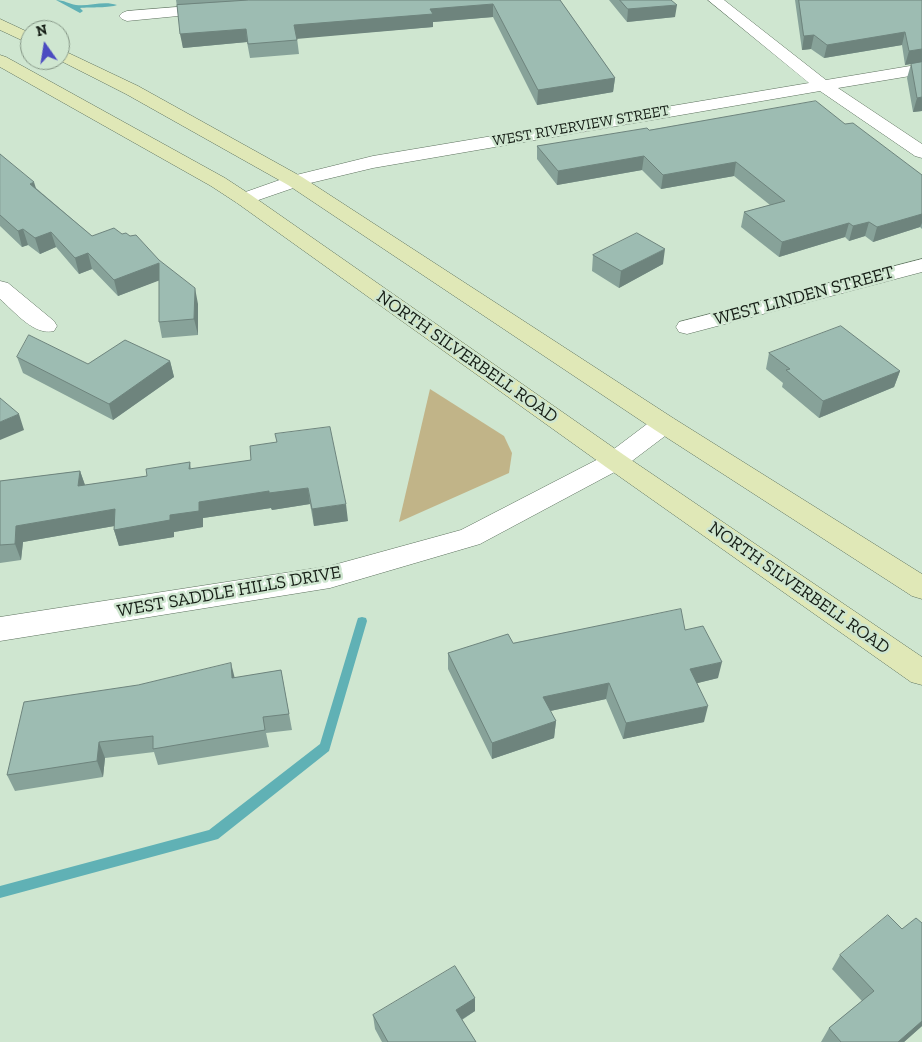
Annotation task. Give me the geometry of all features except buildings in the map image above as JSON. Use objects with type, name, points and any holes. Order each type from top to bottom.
[{"type":"main road","points":[[0,24],[20,34]]},
{"type":"main road","points":[[70,59],[132,90],[296,181],[664,424],[922,588]]},
{"type":"main road","name":"NORTH SILVERBELL ROAD","points":[[0,60],[218,182],[614,461],[922,673]]},
{"type":"street","points":[[715,0],[822,85],[922,152]]},
{"type":"street","points":[[127,16],[225,8]]},
{"type":"street","name":"WEST RIVERVIEW STREET","points":[[244,200],[296,181],[373,162],[922,69]]},
{"type":"street","name":"WEST LINDEN STREET","points":[[686,327],[922,265]]},
{"type":"street","points":[[0,288],[46,326]]},
{"type":"street","name":"WEST SADDLE HILLS DRIVE","points":[[0,630],[330,577],[470,537],[614,461],[664,424]]},
{"type":"shaded area","points":[[430,389],[504,436],[512,453],[509,473],[399,522]]},
{"type":"waterway","points":[[59,0],[76,7]]},
{"type":"waterway","points":[[76,7],[96,4],[114,5]]},
{"type":"waterway","points":[[76,7],[80,11]]},
{"type":"waterway","points":[[0,892],[213,835],[325,747],[362,621]]}]
